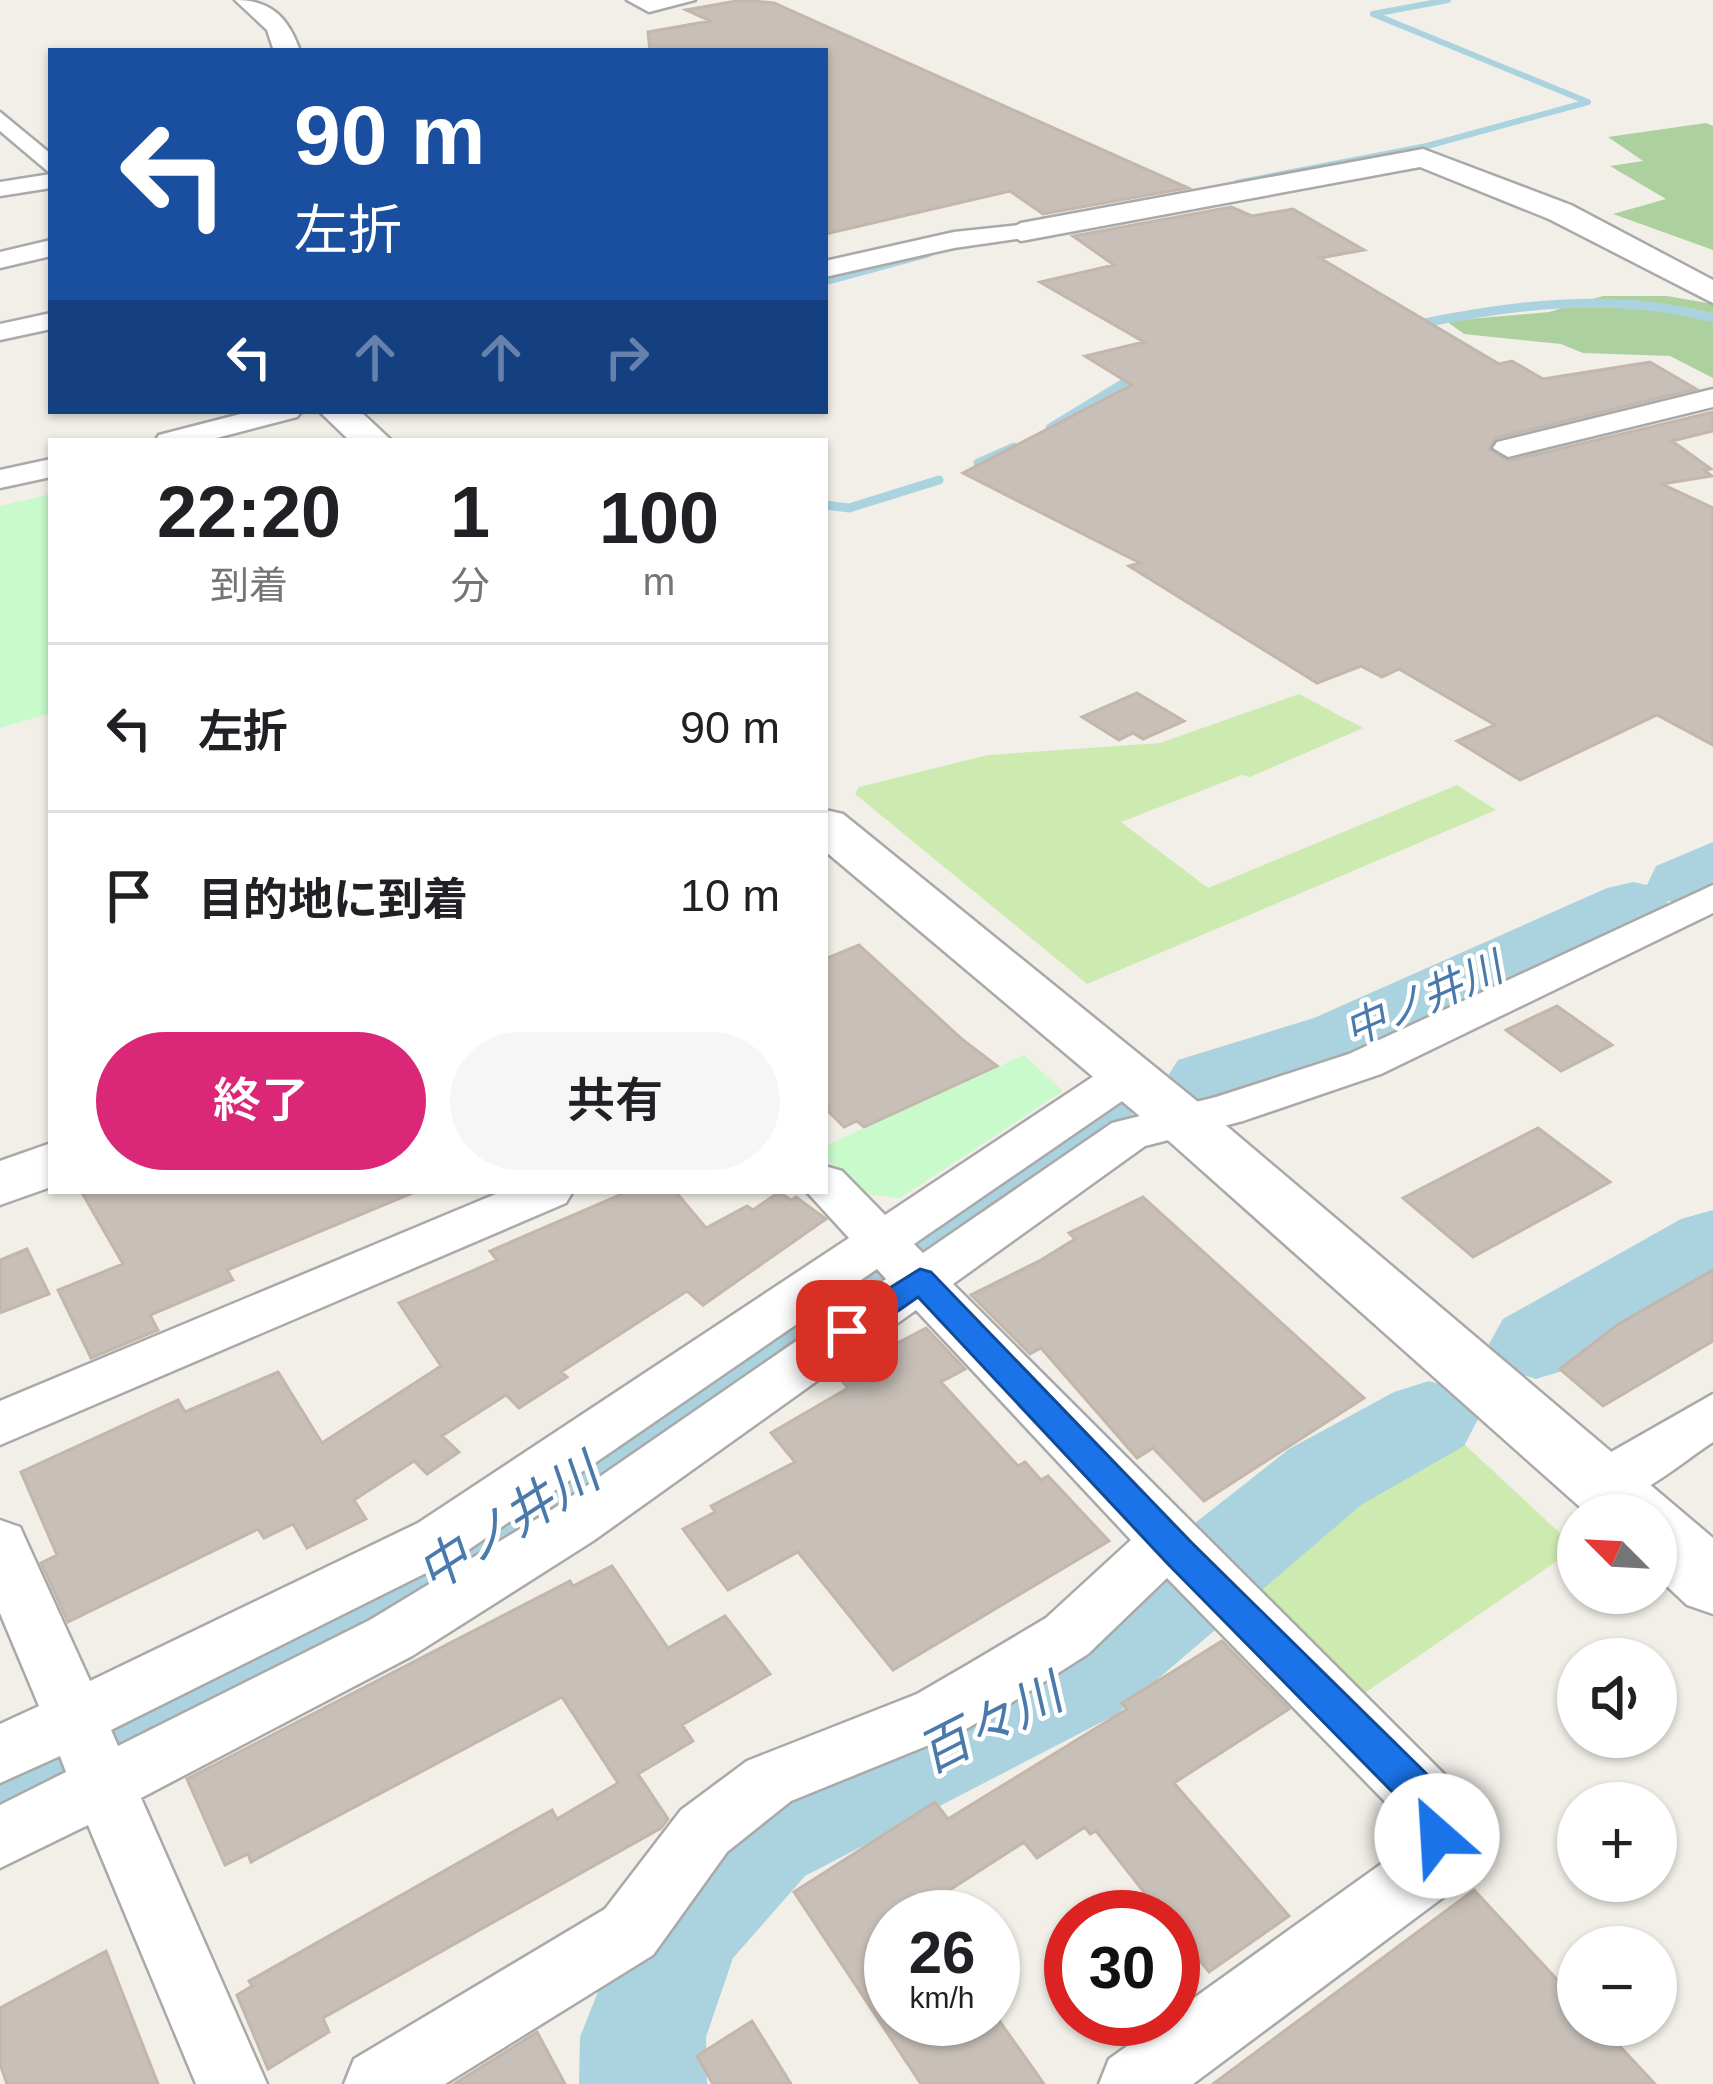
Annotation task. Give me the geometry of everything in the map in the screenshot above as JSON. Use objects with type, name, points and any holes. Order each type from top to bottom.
[{"type":"street","points":[[247,0],[279,27],[286,48]]},
{"type":"street","points":[[639,0],[649,5],[683,0]]},
{"type":"street","points":[[0,118],[48,164]]},
{"type":"street","points":[[828,268],[954,240],[1021,232],[1424,158],[1560,212],[1713,293]]},
{"type":"street","points":[[0,189],[48,181]]},
{"type":"street","points":[[0,260],[48,249]]},
{"type":"street","points":[[0,332],[48,322]]},
{"type":"street","points":[[1508,448],[1713,398]]},
{"type":"street","points":[[182,438],[274,414]]},
{"type":"street","points":[[342,414],[370,438]]},
{"type":"street","points":[[0,479],[48,469]]},
{"type":"street","points":[[834,845],[1182,1120],[1614,1494]]},
{"type":"street","points":[[0,1838],[412,1625],[573,1525],[1130,1134],[1365,1064],[1713,897]]},
{"type":"street","points":[[0,1755],[438,1540],[879,1238],[1125,1077]]},
{"type":"street","points":[[0,1184],[48,1165]]},
{"type":"street","points":[[828,1186],[1191,1564],[1436,1810],[1438,1862],[1133,2084]]},
{"type":"street","points":[[0,1424],[541,1194]]},
{"type":"street","points":[[1626,1494],[1713,1415]]},
{"type":"street","points":[[0,1544],[232,2084]]},
{"type":"street","points":[[1677,1550],[1713,1583]]},
{"type":"street","points":[[379,2084],[628,1932],[704,1831],[770,1781],[938,1713],[1191,1564]]},
{"type":"green space","points":[[1706,123],[1713,126],[1713,250],[1613,214],[1666,199],[1610,166],[1643,161],[1608,137]]},
{"type":"green space","points":[[1603,296],[1667,296],[1713,304],[1713,378],[1670,356],[1583,353],[1561,344],[1464,334],[1446,321],[1549,312]]},
{"type":"green space","points":[[48,495],[48,714],[0,728],[0,506]]},
{"type":"green space","points":[[1299,694],[1363,728],[1250,777],[1242,775],[1121,822],[1208,888],[1457,785],[1496,810],[1087,984],[855,794],[859,787],[988,755],[1160,743]]},
{"type":"green space","points":[[1024,1055],[1063,1091],[900,1198],[862,1194],[828,1160],[828,1145]]},
{"type":"green space","points":[[1463,1443],[1557,1530],[1557,1561],[1356,1699],[1251,1592],[1356,1505]]},
{"type":"building","points":[[742,0],[774,3],[1188,188],[1043,214],[1010,191],[828,233],[828,48],[650,48],[648,32],[710,21],[686,10]]},
{"type":"building","points":[[1231,207],[1252,216],[1293,209],[1364,250],[1320,258],[1499,364],[1512,361],[1543,379],[1650,362],[1696,389],[1496,438],[1489,449],[1509,461],[1713,412],[1713,431],[1672,441],[1711,469],[1704,470],[1712,476],[1662,484],[1713,508],[1713,745],[1657,715],[1520,780],[1457,741],[1495,725],[1399,669],[1382,677],[1361,666],[1317,683],[1129,566],[1140,563],[963,473],[1132,385],[1085,356],[1144,342],[1040,282],[1114,265],[1073,236]]},
{"type":"building","points":[[1137,693],[1184,721],[1143,739],[1133,733],[1119,740],[1082,717]]},
{"type":"building","points":[[859,945],[997,1066],[864,1127],[857,1121],[844,1127],[828,1111],[828,958]]},
{"type":"building","points":[[1557,1006],[1612,1045],[1561,1071],[1506,1030]]},
{"type":"building","points":[[1538,1128],[1610,1182],[1473,1257],[1403,1198]]},
{"type":"building","points":[[83,1194],[410,1194],[227,1270],[233,1280],[150,1315],[158,1330],[91,1358],[58,1290],[123,1264]]},
{"type":"building","points":[[622,1194],[678,1194],[706,1228],[747,1206],[753,1210],[776,1194],[791,1200],[796,1197],[826,1219],[703,1305],[687,1291],[561,1372],[567,1377],[519,1408],[506,1395],[442,1436],[459,1452],[427,1474],[414,1461],[354,1500],[366,1519],[307,1548],[293,1524],[264,1538],[258,1529],[68,1622],[41,1563],[57,1555],[21,1472],[178,1400],[185,1412],[278,1372],[322,1443],[441,1366],[399,1303],[497,1260],[490,1251]]},
{"type":"building","points":[[1143,1197],[1364,1398],[1204,1501],[1153,1448],[1137,1458],[1041,1348],[1030,1354],[971,1295],[1075,1239],[1069,1233]]},
{"type":"building","points":[[27,1249],[49,1294],[0,1313],[0,1260]]},
{"type":"building","points":[[1713,1270],[1713,1341],[1603,1406],[1560,1369],[1617,1325]]},
{"type":"building","points":[[926,1328],[965,1369],[941,1382],[1018,1466],[1025,1462],[1041,1480],[1048,1476],[1109,1541],[893,1670],[798,1552],[728,1590],[683,1529],[715,1512],[711,1506],[795,1462],[771,1433],[848,1388],[837,1375]]},
{"type":"building","points":[[612,1566],[668,1648],[725,1616],[770,1674],[682,1725],[693,1741],[638,1774],[668,1819],[661,1828],[323,2018],[329,2032],[268,2069],[237,1995],[252,1986],[249,1981],[552,1810],[557,1819],[618,1783],[562,1697],[251,1862],[248,1854],[225,1865],[187,1779],[570,1581],[573,1586]]},
{"type":"building","points":[[1222,1641],[1289,1709],[1174,1783],[1289,1916],[1209,1972],[1200,1961],[1200,1890],[1142,1890],[1096,1831],[1090,1834],[1085,1827],[1037,1858],[1024,1842],[950,1890],[864,1890],[864,1998],[794,1892],[935,1802],[948,1819],[1127,1709],[1122,1703]]},
{"type":"building","points":[[1474,1890],[1557,1979],[1557,2046],[1620,2046],[1655,2084],[1213,2084]]},
{"type":"building","points":[[106,1951],[158,2084],[7,2084],[0,2064],[0,2008]]},
{"type":"building","points":[[752,2021],[791,2084],[713,2084],[697,2056]]},
{"type":"building","points":[[537,2032],[565,2084],[454,2084]]},
{"type":"building","points":[[896,2046],[1017,2046],[1044,2084],[921,2084]]},
{"type":"waterway","points":[[1236,183],[1427,146],[1588,102],[1373,14],[1448,0]]},
{"type":"waterway","points":[[828,280],[928,253]]},
{"type":"waterway","points":[[1415,325],[1489,311],[1601,303],[1713,318]]},
{"type":"waterway","points":[[1050,428],[1137,375]]},
{"type":"waterway","points":[[978,463],[1014,447]]},
{"type":"waterway","points":[[828,505],[849,508],[939,480]]},
{"type":"waterway","name":"中ノ井川","points":[[1682,882],[1713,864]]},
{"type":"waterway","name":"中ノ井川","points":[[1207,1079],[1343,1036],[1633,904]]},
{"type":"waterway","name":"中ノ井川","points":[[939,1232],[1097,1125]]},
{"type":"waterway","name":"百々川","points":[[1536,1344],[1713,1242]]},
{"type":"waterway","name":"中ノ井川","points":[[140,1723],[451,1566],[855,1290]]},
{"type":"waterway","name":"百々川","points":[[643,2084],[643,2037],[684,1924],[764,1838],[1078,1680],[1325,1477],[1429,1419]]},
{"type":"waterway","name":"中ノ井川","points":[[0,1793],[25,1781]]},
{"type":"route","points":[[847,1331],[920,1280],[1179,1553],[1436,1810],[1437,1836]]}]
